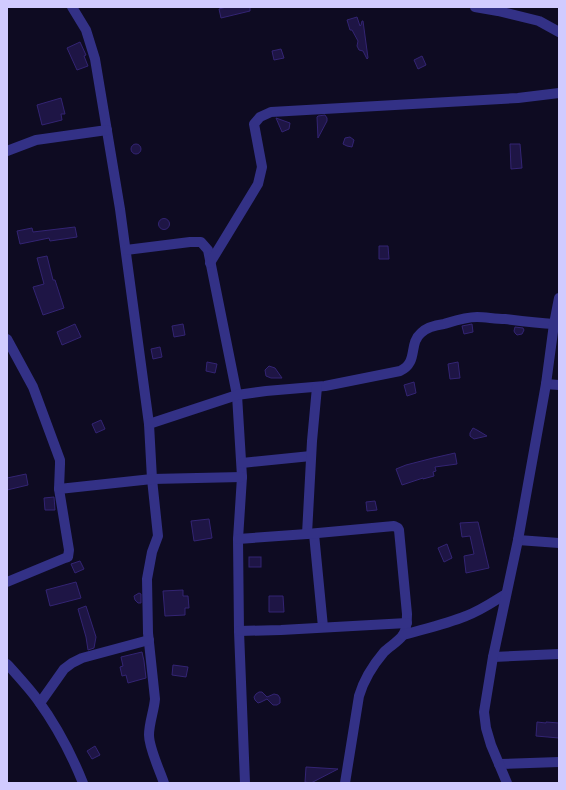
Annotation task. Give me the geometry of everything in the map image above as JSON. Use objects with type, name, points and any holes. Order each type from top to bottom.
[{"type":"street","points":[[72,7],[86,30],[95,59],[120,209],[149,424],[152,479],[158,536],[152,552],[147,579],[148,633],[155,699],[149,736],[151,747],[164,783]]},
{"type":"street","points":[[475,7],[539,21],[559,32]]},
{"type":"street","points":[[210,263],[258,184],[262,167],[254,124],[260,117],[271,112],[518,98],[559,93]]},
{"type":"street","points":[[7,151],[36,140],[107,130]]},
{"type":"street","points":[[126,250],[190,242],[201,242],[208,250],[238,395],[242,464],[238,539],[239,631],[245,783]]},
{"type":"street","points":[[507,783],[487,734],[484,712],[493,656],[518,540],[546,384],[559,298]]},
{"type":"street","points":[[149,424],[238,395],[332,385],[400,371],[409,365],[416,338],[421,332],[440,324],[476,317],[554,324]]},
{"type":"street","points":[[7,339],[33,387],[57,453],[60,464],[59,489],[69,550],[68,557],[7,582]]},
{"type":"street","points":[[546,384],[559,385]]},
{"type":"street","points":[[317,387],[311,456],[310,534],[322,627]]},
{"type":"street","points":[[242,464],[311,456]]},
{"type":"street","points":[[59,489],[152,479],[242,477]]},
{"type":"street","points":[[238,539],[394,526],[398,528],[407,614],[407,623],[403,635]]},
{"type":"street","points":[[518,540],[559,543]]},
{"type":"street","points":[[346,783],[359,696],[363,682],[373,666],[403,635],[467,616],[506,594]]},
{"type":"street","points":[[239,631],[407,623]]},
{"type":"street","points":[[40,703],[64,669],[72,663],[82,658],[149,640]]},
{"type":"street","points":[[493,656],[559,654]]},
{"type":"street","points":[[7,664],[40,703],[48,715],[68,749],[84,783]]},
{"type":"street","points":[[499,764],[559,762]]},
{"type":"building","points":[[226,7],[250,7],[250,11],[221,18],[219,9]]},
{"type":"building","points":[[357,17],[360,26],[363,21],[367,59],[363,51],[359,50],[357,46],[358,41],[352,30],[350,30],[347,20]]},
{"type":"building","points":[[80,42],[86,55],[84,56],[88,66],[77,70],[67,48]]},
{"type":"building","points":[[281,49],[284,58],[274,60],[272,51]]},
{"type":"building","points":[[422,56],[426,65],[418,69],[414,60]]},
{"type":"building","points":[[61,98],[65,114],[61,114],[62,120],[42,125],[37,105]]},
{"type":"building","points":[[325,115],[327,121],[318,138],[317,117]]},
{"type":"building","points":[[276,118],[290,123],[289,129],[282,132]]},
{"type":"building","points":[[350,137],[354,140],[352,147],[343,144],[345,138]]},
{"type":"building","points":[[134,144],[138,144],[140,145],[140,153],[134,154],[131,151],[131,147]]},
{"type":"building","points":[[510,144],[520,144],[522,168],[511,169]]},
{"type":"building","points":[[162,219],[166,219],[168,220],[168,228],[162,229],[159,226],[159,222]]},
{"type":"building","points":[[75,227],[77,237],[50,241],[49,238],[20,244],[17,231],[32,228],[33,232]]},
{"type":"building","points":[[379,246],[388,246],[389,259],[379,259]]},
{"type":"building","points":[[47,256],[53,280],[55,280],[64,308],[43,315],[33,287],[44,284],[37,258]]},
{"type":"building","points":[[75,324],[81,337],[62,345],[57,332]]},
{"type":"building","points":[[183,324],[185,335],[174,337],[172,326]]},
{"type":"building","points":[[472,324],[473,332],[464,334],[462,326]]},
{"type":"building","points":[[515,327],[523,328],[524,330],[522,334],[517,335],[515,333]]},
{"type":"building","points":[[160,347],[162,357],[153,359],[151,349]]},
{"type":"building","points":[[207,362],[217,364],[215,373],[206,371]]},
{"type":"building","points":[[458,362],[460,378],[450,379],[448,364]]},
{"type":"building","points":[[269,366],[275,368],[282,378],[271,378],[266,376],[265,370]]},
{"type":"building","points":[[414,382],[416,393],[407,396],[404,385]]},
{"type":"building","points":[[101,420],[105,429],[96,433],[92,424]]},
{"type":"building","points":[[473,428],[487,436],[474,439],[470,436]]},
{"type":"building","points":[[455,453],[457,464],[435,467],[436,471],[433,472],[434,476],[402,485],[396,469],[406,465]]},
{"type":"building","points":[[26,474],[28,485],[7,490],[7,478]]},
{"type":"building","points":[[54,497],[55,510],[45,510],[44,498]]},
{"type":"building","points":[[375,501],[377,510],[367,511],[366,502]]},
{"type":"building","points":[[209,519],[212,538],[194,541],[191,521]]},
{"type":"building","points":[[478,522],[489,568],[466,573],[464,556],[474,554],[470,536],[462,537],[460,523]]},
{"type":"building","points":[[447,544],[452,558],[444,562],[438,548]]},
{"type":"building","points":[[249,557],[261,557],[261,567],[249,567]]},
{"type":"building","points":[[80,561],[84,569],[75,573],[71,564]]},
{"type":"building","points":[[76,582],[81,598],[50,606],[46,590]]},
{"type":"building","points":[[183,590],[183,596],[188,596],[189,608],[185,608],[185,615],[165,616],[163,591]]},
{"type":"building","points":[[139,593],[141,594],[141,603],[138,603],[135,600],[134,596]]},
{"type":"building","points":[[269,596],[283,596],[284,612],[269,612]]},
{"type":"building","points":[[86,606],[96,637],[94,648],[88,650],[78,609]]},
{"type":"building","points":[[142,652],[146,678],[128,683],[126,675],[122,676],[120,667],[123,666],[121,657]]},
{"type":"building","points":[[173,665],[188,667],[186,677],[172,675]]},
{"type":"building","points":[[259,692],[262,692],[267,697],[274,694],[278,695],[280,698],[280,703],[273,705],[267,699],[258,703],[254,697]]},
{"type":"building","points":[[537,722],[559,723],[559,738],[536,736]]},
{"type":"building","points":[[95,746],[100,755],[92,759],[87,751]]},
{"type":"building","points":[[306,767],[338,769],[311,783],[305,782]]}]
